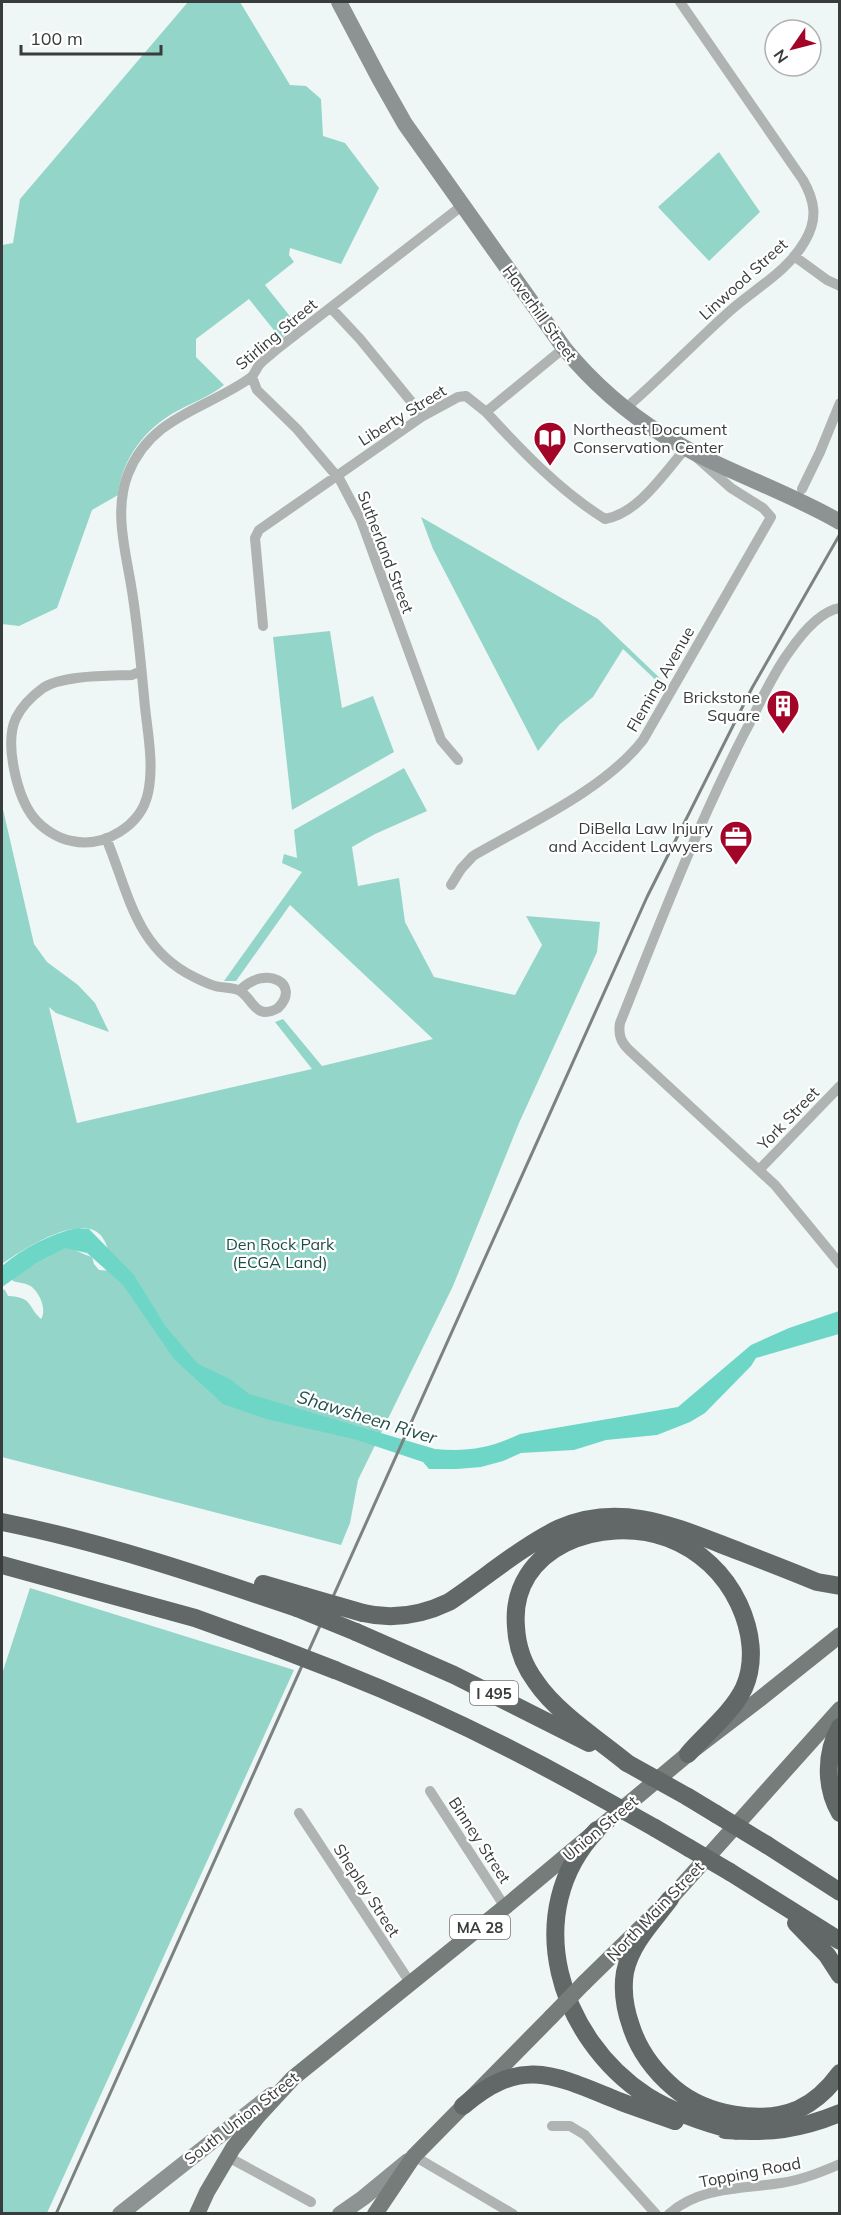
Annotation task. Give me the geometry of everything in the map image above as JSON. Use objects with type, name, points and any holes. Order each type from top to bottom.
[{"type":"highway","points":[[2,1522],[93,1544],[188,1571],[241,1577],[301,1602],[398,1617],[433,1609],[449,1602],[551,1533],[585,1519],[608,1516],[632,1516],[666,1524],[817,1582],[840,1586]]},
{"type":"highway","points":[[627,1763],[560,1709],[540,1688],[525,1665],[516,1629],[519,1593],[530,1572],[540,1560],[558,1546],[572,1540],[612,1530],[634,1530],[657,1535],[678,1542],[698,1554],[721,1575],[738,1601],[746,1621],[751,1658],[743,1689],[730,1709],[688,1754]]},
{"type":"highway","name":"I 495","points":[[2,1565],[195,1618],[335,1670],[441,1714],[536,1761],[655,1828],[840,1941]]},
{"type":"highway","points":[[817,1582],[840,1597]]},
{"type":"highway","name":"I 495","points":[[301,1602],[356,1632],[494,1694],[627,1763],[688,1797],[840,1892]]},
{"type":"highway","points":[[840,1727],[830,1750],[828,1773],[832,1795],[840,1813]]},
{"type":"highway","points":[[597,1830],[574,1858],[563,1882],[557,1906],[555,1934],[557,1961],[564,1989],[573,2010],[601,2054],[634,2086],[681,2114],[736,2131]]},
{"type":"highway","points":[[766,1895],[827,1954],[840,1975]]},
{"type":"highway","points":[[670,1899],[635,1945],[625,1973],[626,2007],[635,2038],[659,2074],[684,2095],[710,2108],[738,2115],[769,2116],[798,2109],[812,2102],[840,2073]]},
{"type":"highway","points":[[463,2106],[480,2093],[508,2079],[524,2074],[542,2074],[566,2079],[675,2121],[706,2128],[736,2131],[788,2130],[840,2113]]},
{"type":"main road","name":"Haverhill Street","points":[[339,2],[405,124],[564,348],[585,372],[626,408],[686,448],[820,510],[840,522]]},
{"type":"main road","name":"Union Street","points":[[362,2022],[506,1906],[688,1754],[840,1635]]},
{"type":"main road","name":"North Main Street","points":[[375,2214],[414,2156],[670,1899],[840,1709]]},
{"type":"main road","name":"South Union Street","points":[[120,2214],[362,2022]]},
{"type":"main road","name":"MA 28","points":[[197,2214],[228,2157],[258,2116],[293,2078]]},
{"type":"main road","points":[[340,2214],[414,2156]]},
{"type":"street","name":"Linwood Street","points":[[626,408],[722,318],[794,256],[809,234],[813,217],[812,197],[785,152],[680,2]]},
{"type":"street","name":"Stirling Street","points":[[141,671],[132,675],[62,681],[46,686],[30,698],[15,720],[12,758],[21,794],[35,819],[57,836],[72,842],[93,842],[116,835],[141,811],[148,794],[151,763],[136,619],[121,514],[121,501],[128,474],[144,446],[168,423],[252,377],[262,362],[463,205]]},
{"type":"street","points":[[794,256],[827,280],[840,286]]},
{"type":"street","points":[[331,308],[360,339],[423,416]]},
{"type":"street","points":[[564,348],[486,412],[524,453],[588,508],[605,519],[618,517],[642,498],[686,448]]},
{"type":"street","name":"Sutherland Street","points":[[252,377],[257,390],[297,429],[347,492],[361,520],[441,740],[458,760]]},
{"type":"street","name":"Liberty Street","points":[[262,626],[255,538],[259,530],[423,416],[458,397],[466,396],[486,412]]},
{"type":"street","points":[[802,489],[840,403]]},
{"type":"street","name":"Fleming Avenue","points":[[451,885],[461,868],[473,856],[590,788],[630,756],[643,740],[771,517],[763,508],[730,488],[686,448]]},
{"type":"street","points":[[840,608],[823,615],[790,650],[763,697],[723,776],[684,864],[619,1028],[621,1040],[629,1050],[776,1185],[836,1252],[840,1264]]},
{"type":"street","points":[[106,838],[137,920],[152,945],[176,967],[195,978],[214,986],[240,990]]},
{"type":"street","name":"York Street","points":[[759,1170],[840,1086]]},
{"type":"street","name":"Binney Street","points":[[430,1791],[506,1906]]},
{"type":"street","name":"Shepley Street","points":[[299,1813],[411,1984]]},
{"type":"street","points":[[552,2126],[570,2126],[585,2135],[656,2214]]},
{"type":"street","points":[[414,2156],[513,2214]]},
{"type":"street","points":[[228,2157],[311,2202]]},
{"type":"street","name":"Topping Road","points":[[669,2214],[681,2204],[708,2193],[790,2182],[840,2164]]},
{"type":"green space","points":[[188,2],[240,2],[290,85],[306,86],[321,99],[323,136],[345,143],[379,188],[341,264],[290,248],[289,255],[294,262],[265,285],[297,325],[281,339],[249,299],[196,339],[196,357],[224,385],[167,417],[156,425],[138,445],[130,456],[120,481],[118,495],[92,510],[57,608],[19,626],[2,624],[2,245],[13,243],[20,199]]},
{"type":"green space","points":[[719,152],[760,212],[709,261],[658,207]]},
{"type":"green space","points":[[421,517],[598,619],[665,683],[663,687],[623,649],[593,697],[560,724],[538,751],[433,549]]},
{"type":"green space","points":[[330,631],[342,708],[373,696],[394,752],[292,810],[273,637]]},
{"type":"green space","name":"Den Rock Park (ECGA Land)","points":[[404,768],[427,811],[352,847],[358,886],[399,878],[405,922],[434,977],[515,995],[542,945],[526,916],[600,922],[597,952],[519,1123],[453,1286],[358,1480],[350,1523],[341,1545],[2,1457],[2,1289],[8,1296],[26,1300],[41,1319],[43,1307],[40,1298],[30,1286],[13,1281],[17,1273],[48,1257],[63,1246],[92,1257],[99,1270],[112,1271],[104,1240],[95,1231],[83,1228],[53,1235],[2,1264],[2,805],[34,944],[47,962],[78,985],[95,1003],[109,1032],[56,1013],[49,1007],[77,1123],[312,1069],[275,1022],[283,1019],[322,1066],[433,1039],[290,905],[236,981],[224,981],[302,872],[282,863],[284,854],[297,858],[294,830]]},
{"type":"green space","points":[[30,1588],[294,1670],[47,2213],[2,2214],[2,1674]]},
{"type":"shaded area","name":"Shawsheen River","points":[[77,1228],[89,1229],[134,1275],[166,1327],[198,1364],[230,1379],[249,1394],[435,1449],[478,1448],[499,1443],[520,1434],[678,1407],[751,1345],[789,1328],[839,1311],[839,1334],[756,1358],[705,1413],[690,1422],[657,1435],[606,1440],[574,1450],[521,1453],[481,1467],[429,1469],[423,1462],[354,1439],[266,1419],[223,1404],[174,1359],[123,1285],[87,1253],[65,1248],[35,1264],[2,1287],[2,1266],[10,1259],[47,1238]]},
{"type":"railway","points":[[56,2214],[647,897],[752,688],[840,534]]},
{"type":"place","name":"Northeast Document Conservation Center","points":[[550,467]]},
{"type":"place","name":"Brickstone Square","points":[[783,735]]},
{"type":"place","name":"DiBella Law Injury and Accident Lawyers","points":[[736,866]]}]
